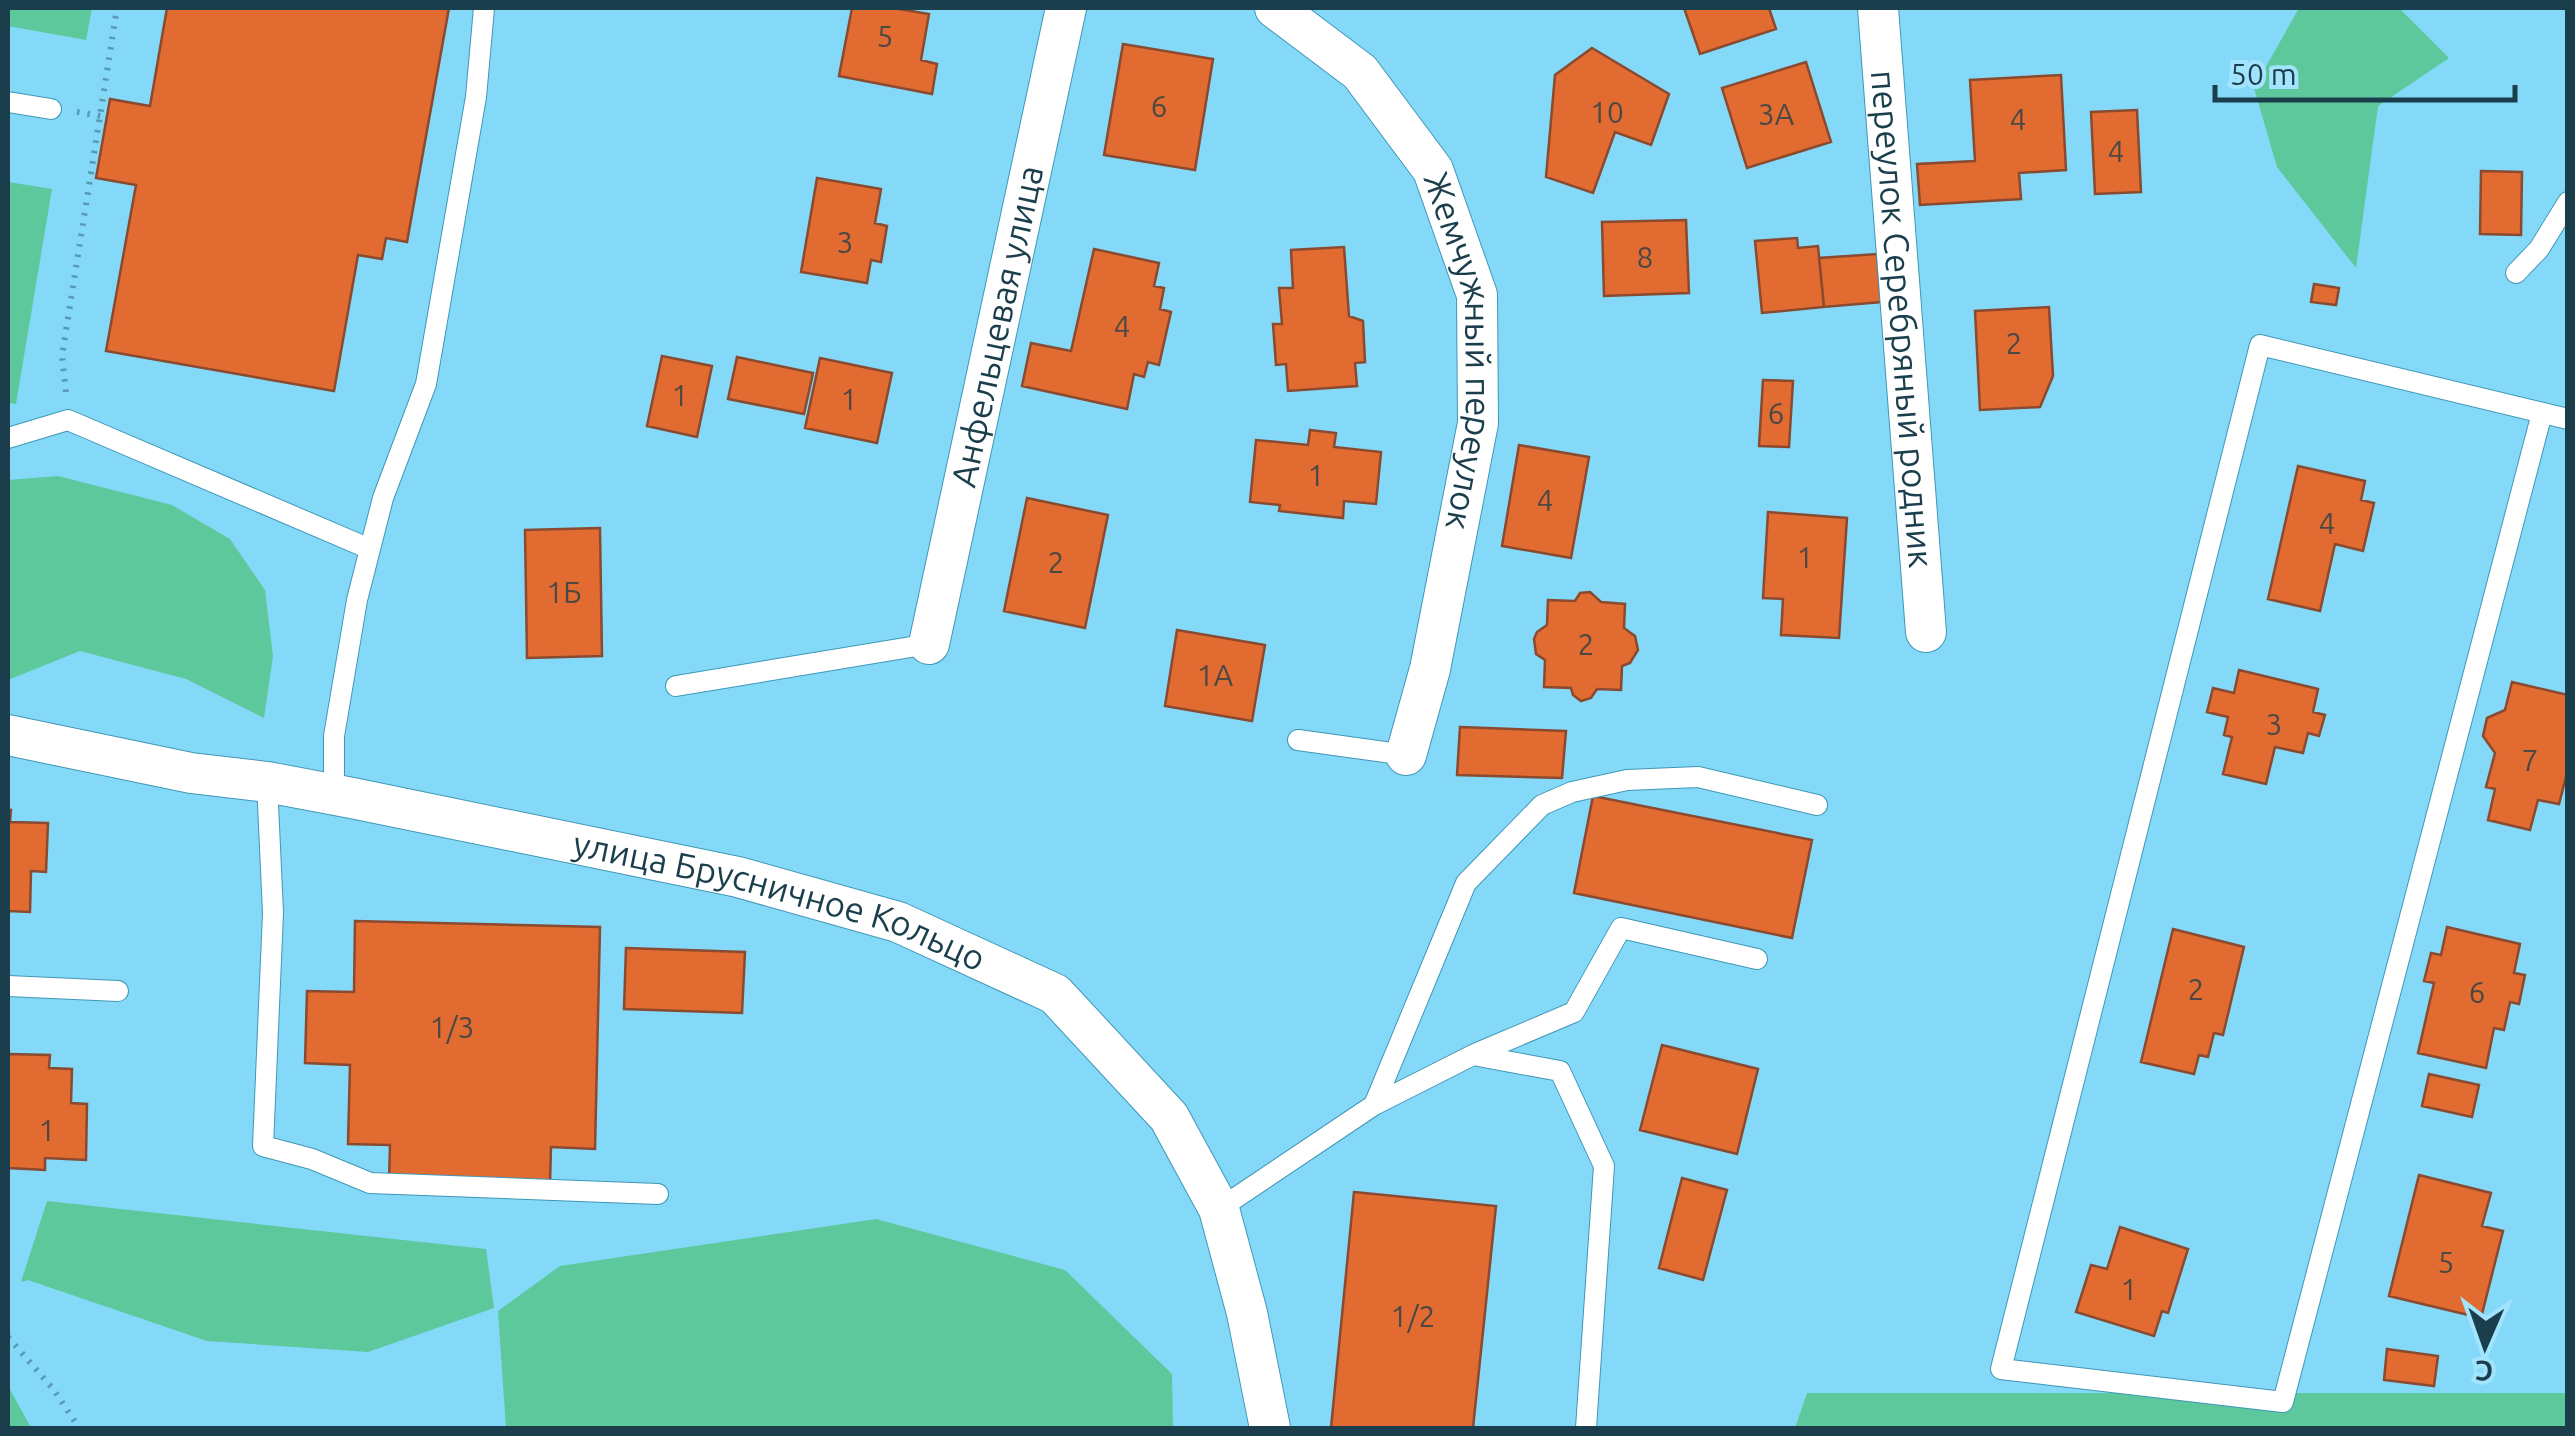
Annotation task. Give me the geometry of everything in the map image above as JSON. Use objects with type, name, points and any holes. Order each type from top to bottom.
[{"type":"street","name":"Анфельцевая улица","points":[[929,644],[1066,8]]},
{"type":"street","name":"Жемчужный переулок","points":[[1275,8],[1360,72],[1433,170],[1476,295],[1478,423],[1430,669],[1406,756]]},
{"type":"street","name":"переулок Серебряный родник","points":[[1878,8],[1926,632]]},
{"type":"street","name":"улица Брусничное Кольцо","points":[[8,735],[191,773],[334,794],[738,877],[898,922],[1055,994],[1168,1117],[1218,1209],[1247,1313],[1270,1428]]},
{"type":"lane","points":[[334,794],[334,736],[357,600],[383,498],[426,384],[476,97],[484,8]]},
{"type":"lane","points":[[8,102],[51,109]]},
{"type":"lane","points":[[2516,274],[2539,250],[2568,202]]},
{"type":"lane","points":[[2542,413],[2283,1402],[2002,1368],[2260,346],[2568,418]]},
{"type":"lane","points":[[8,438],[68,420],[370,548]]},
{"type":"lane","points":[[676,686],[929,644]]},
{"type":"lane","points":[[1298,740],[1406,756]]},
{"type":"lane","points":[[1374,1105],[1466,883],[1542,805],[1572,792],[1628,780],[1698,777],[1818,805]]},
{"type":"lane","points":[[268,782],[274,913],[263,1146],[312,1159],[370,1183],[658,1194]]},
{"type":"lane","points":[[1218,1209],[1374,1105],[1473,1055],[1574,1012],[1622,928],[1758,959]]},
{"type":"lane","points":[[8,986],[118,991]]},
{"type":"lane","points":[[1473,1055],[1560,1071],[1604,1166],[1586,1428]]},
{"type":"path","points":[[68,420],[62,356],[117,8]]},
{"type":"path","points":[[8,1337],[54,1390],[80,1428]]},
{"type":"green space","points":[[8,8],[92,8],[86,40],[8,26]]},
{"type":"green space","points":[[2299,8],[2399,8],[2449,58],[2378,106],[2356,268],[2277,167],[2254,88]]},
{"type":"green space","points":[[8,182],[52,189],[16,404],[8,403]]},
{"type":"green space","points":[[58,476],[172,505],[230,539],[265,590],[273,656],[264,718],[186,679],[80,651],[8,680],[8,480]]},
{"type":"green space","points":[[47,1201],[486,1249],[494,1308],[368,1352],[207,1341],[28,1280],[21,1282]]},
{"type":"green space","points":[[876,1219],[1065,1270],[1172,1374],[1173,1428],[506,1428],[498,1311],[560,1266]]},
{"type":"green space","points":[[8,1386],[29,1424],[33,1428],[8,1428]]},
{"type":"green space","points":[[1807,1393],[2568,1393],[2567,1428],[1795,1428]]},
{"type":"building","points":[[167,8],[449,8],[407,242],[386,238],[382,259],[358,255],[334,391],[106,351],[136,185],[96,178],[110,99],[150,106]]},
{"type":"building","points":[[852,8],[893,8],[929,14],[921,60],[937,64],[932,94],[839,76]]},
{"type":"building","points":[[1684,8],[1769,8],[1776,29],[1700,54]]},
{"type":"building","points":[[1123,44],[1213,59],[1195,170],[1104,155]]},
{"type":"building","points":[[1592,48],[1669,94],[1651,145],[1615,132],[1593,193],[1546,177],[1555,75]]},
{"type":"building","points":[[1806,62],[1831,142],[1747,168],[1722,88]]},
{"type":"building","points":[[2061,75],[2066,170],[2019,173],[2021,199],[1920,205],[1917,164],[1975,161],[1970,80]]},
{"type":"building","points":[[2137,110],[2141,192],[2095,194],[2091,112]]},
{"type":"building","points":[[2481,171],[2522,172],[2521,235],[2480,234]]},
{"type":"building","points":[[817,178],[881,189],[875,223],[887,226],[881,262],[871,260],[867,283],[801,272]]},
{"type":"building","points":[[1686,220],[1689,293],[1604,296],[1602,222]]},
{"type":"building","points":[[1797,238],[1798,248],[1818,246],[1824,307],[1762,313],[1755,241]]},
{"type":"building","points":[[1344,247],[1349,316],[1363,321],[1365,362],[1355,363],[1357,386],[1288,391],[1286,364],[1276,365],[1273,324],[1282,324],[1279,288],[1293,288],[1291,250]]},
{"type":"building","points":[[1094,249],[1159,263],[1154,286],[1164,288],[1160,309],[1171,312],[1159,365],[1148,362],[1144,377],[1134,374],[1127,409],[1022,386],[1031,343],[1071,351]]},
{"type":"building","points":[[1877,254],[1881,302],[1824,307],[1819,258]]},
{"type":"building","points":[[2314,284],[2339,288],[2336,305],[2311,302]]},
{"type":"building","points":[[2049,307],[2053,376],[2040,407],[1980,410],[1975,311]]},
{"type":"building","points":[[662,356],[712,366],[697,437],[647,426]]},
{"type":"building","points":[[737,357],[813,373],[804,414],[728,399]]},
{"type":"building","points":[[820,358],[892,373],[877,443],[805,428]]},
{"type":"building","points":[[1763,380],[1793,381],[1789,447],[1759,446]]},
{"type":"building","points":[[1310,430],[1336,433],[1334,447],[1381,452],[1376,504],[1344,501],[1343,518],[1279,511],[1280,505],[1250,502],[1256,440],[1308,445]]},
{"type":"building","points":[[1519,445],[1589,457],[1571,558],[1502,546]]},
{"type":"building","points":[[2298,466],[2365,481],[2361,500],[2374,503],[2363,551],[2335,544],[2320,611],[2268,599]]},
{"type":"building","points":[[1027,498],[1108,515],[1085,628],[1004,611]]},
{"type":"building","points":[[1768,512],[1847,518],[1839,638],[1781,635],[1783,599],[1763,598]]},
{"type":"building","points":[[600,528],[602,656],[527,658],[525,530]]},
{"type":"building","points":[[1590,592],[1601,602],[1625,604],[1624,628],[1635,636],[1638,650],[1630,663],[1622,666],[1621,690],[1597,689],[1591,698],[1581,701],[1571,688],[1544,687],[1545,660],[1536,654],[1534,639],[1547,625],[1548,600],[1575,601],[1580,593]]},
{"type":"building","points":[[1177,630],[1265,645],[1252,721],[1165,706]]},
{"type":"building","points":[[2239,670],[2318,689],[2313,712],[2325,715],[2319,736],[2308,733],[2303,753],[2275,747],[2266,784],[2223,774],[2232,737],[2224,735],[2228,717],[2207,712],[2213,688],[2234,693]]},
{"type":"building","points":[[2512,682],[2568,695],[2568,769],[2559,804],[2538,800],[2530,830],[2488,820],[2495,789],[2486,787],[2495,753],[2483,736],[2487,718],[2505,710]]},
{"type":"building","points":[[1460,727],[1566,731],[1562,778],[1457,775]]},
{"type":"building","points":[[1593,796],[1812,840],[1792,938],[1574,893]]},
{"type":"building","points":[[8,810],[10,822],[48,823],[46,872],[31,871],[30,912],[8,911]]},
{"type":"building","points":[[355,921],[600,927],[595,1149],[551,1147],[550,1183],[389,1180],[390,1145],[348,1144],[350,1065],[305,1063],[307,991],[354,992]]},
{"type":"building","points":[[2447,927],[2520,944],[2514,973],[2525,975],[2519,1004],[2510,1002],[2504,1030],[2494,1028],[2486,1068],[2418,1053],[2434,983],[2424,981],[2431,953],[2441,955]]},
{"type":"building","points":[[2173,929],[2244,947],[2223,1035],[2214,1033],[2208,1057],[2199,1055],[2194,1074],[2141,1062]]},
{"type":"building","points":[[626,948],[745,952],[742,1013],[624,1009]]},
{"type":"building","points":[[1662,1045],[1758,1069],[1737,1154],[1640,1130]]},
{"type":"building","points":[[8,1054],[50,1055],[49,1068],[72,1069],[71,1103],[87,1104],[86,1160],[45,1158],[45,1170],[8,1168]]},
{"type":"building","points":[[2429,1074],[2479,1085],[2472,1117],[2422,1106]]},
{"type":"building","points":[[2419,1175],[2491,1193],[2482,1226],[2503,1231],[2481,1318],[2389,1296]]},
{"type":"building","points":[[1682,1178],[1727,1190],[1703,1280],[1659,1268]]},
{"type":"building","points":[[1354,1192],[1496,1206],[1473,1428],[1331,1428]]},
{"type":"building","points":[[2120,1227],[2188,1249],[2168,1313],[2162,1311],[2154,1336],[2076,1312],[2091,1265],[2107,1269]]},
{"type":"building","points":[[2387,1349],[2438,1356],[2434,1386],[2384,1380]]}]
